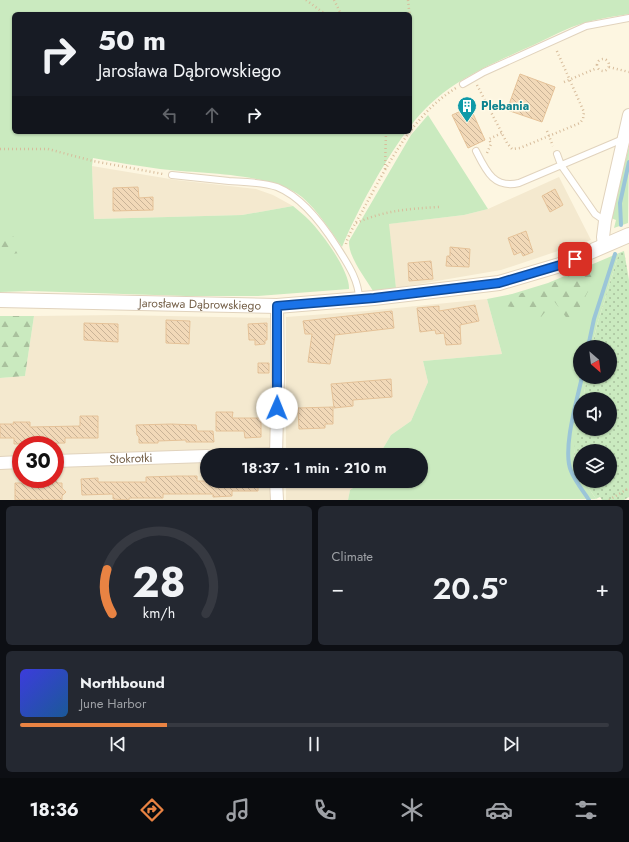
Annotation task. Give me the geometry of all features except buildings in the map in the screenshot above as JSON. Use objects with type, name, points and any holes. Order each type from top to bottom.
[{"type":"street","points":[[604,246],[602,237],[605,221],[629,115]]},
{"type":"street","name":"Jarosława Dąbrowskiego","points":[[0,300],[277,306],[467,288],[499,283],[560,265],[629,235]]},
{"type":"street","points":[[276,448],[278,377],[277,306]]},
{"type":"street","name":"Stokrotki","points":[[64,461],[200,456]]},
{"type":"street","points":[[0,463],[12,462]]},
{"type":"street","points":[[276,488],[277,500]]},
{"type":"lane","points":[[463,84],[586,26],[629,18]]},
{"type":"lane","points":[[476,151],[490,175],[498,182],[505,184],[519,183],[623,139]]},
{"type":"lane","points":[[556,154],[561,165],[595,214],[605,221]]},
{"type":"lane","points":[[172,175],[254,183],[277,188],[299,201],[329,235],[340,251],[356,281],[359,289],[359,299]]},
{"type":"path","points":[[306,0],[322,12]]},
{"type":"path","points":[[334,0],[339,12]]},
{"type":"path","points":[[408,0],[410,12]]},
{"type":"path","points":[[473,78],[509,146],[516,149],[580,123],[583,119],[584,112],[552,41]]},
{"type":"path","points":[[602,59],[607,60],[610,64],[608,70],[604,72],[600,71],[598,68],[597,63],[602,59]]},
{"type":"path","points":[[609,67],[629,72]]},
{"type":"path","points":[[564,82],[598,68]]},
{"type":"path","points":[[412,130],[441,98],[463,84]]},
{"type":"path","points":[[493,116],[497,114]]},
{"type":"path","points":[[547,131],[551,142]]},
{"type":"path","points":[[489,139],[502,133]]},
{"type":"path","points":[[385,170],[386,134]]},
{"type":"path","points":[[346,246],[346,242],[385,170],[409,134]]},
{"type":"path","points":[[0,149],[48,149],[93,161],[172,175]]},
{"type":"path","points":[[356,223],[374,215],[398,210],[439,207]]},
{"type":"path","points":[[609,500],[629,488]]},
{"type":"shaded area","points":[[92,166],[176,180],[256,189],[273,195],[293,206],[242,215],[94,219]]},
{"type":"shaded area","points":[[559,177],[591,240],[501,270],[396,288],[388,224],[464,215],[488,209]]},
{"type":"shaded area","points":[[487,299],[502,354],[423,361],[428,382],[411,421],[391,435],[383,448],[286,448],[286,317]]},
{"type":"shaded area","points":[[119,315],[274,318],[272,448],[200,448],[200,488],[271,488],[271,500],[0,500],[0,378],[25,376],[34,316]]},
{"type":"shaded area","points":[[286,488],[353,488],[350,490],[348,500],[286,500]]},
{"type":"green space","points":[[0,0],[629,0],[629,14],[572,27],[506,57],[461,81],[434,101],[421,113],[412,124],[412,12],[12,12],[12,134],[405,134],[371,188],[342,247],[319,214],[302,197],[289,189],[254,178],[160,169],[93,158],[94,219],[242,215],[293,206],[309,220],[328,243],[345,272],[349,289],[258,296],[186,296],[30,291],[0,292]]},
{"type":"green space","points":[[428,115],[488,209],[464,215],[389,224],[396,288],[373,291],[351,254],[349,241],[412,134]]},
{"type":"green space","points":[[629,146],[628,223],[614,228],[616,220],[611,218]]},
{"type":"green space","points":[[0,230],[11,230],[19,253],[0,256]]},
{"type":"green space","points":[[624,251],[629,280],[629,497],[624,500],[602,500],[600,497],[596,499],[589,488],[617,488],[617,444],[575,444],[577,436],[617,436],[617,392],[584,392],[586,384],[617,384],[617,340],[594,340],[619,253]]},
{"type":"green space","points":[[619,253],[594,340],[573,340],[573,384],[586,384],[584,392],[573,392],[573,436],[577,436],[576,444],[573,444],[573,488],[589,488],[596,499],[348,500],[350,490],[353,488],[428,488],[428,448],[383,448],[391,435],[411,421],[428,382],[423,361],[502,354],[487,299],[512,294],[548,283]]},
{"type":"green space","points":[[594,267],[594,280],[571,324],[554,301],[541,317],[519,308],[498,305],[496,301],[538,288]]},
{"type":"green space","points":[[0,316],[34,316],[25,376],[0,378]]},
{"type":"waterway","points":[[621,225],[620,203],[629,162]]},
{"type":"waterway","points":[[590,340],[594,319],[615,254]]},
{"type":"waterway","points":[[580,384],[571,425],[568,451],[571,471],[589,500]]},
{"type":"place","name":"Plebania","points":[[467,123]]},
{"type":"route","points":[[277,408],[277,306],[374,298],[499,283],[529,275],[575,259]]}]
